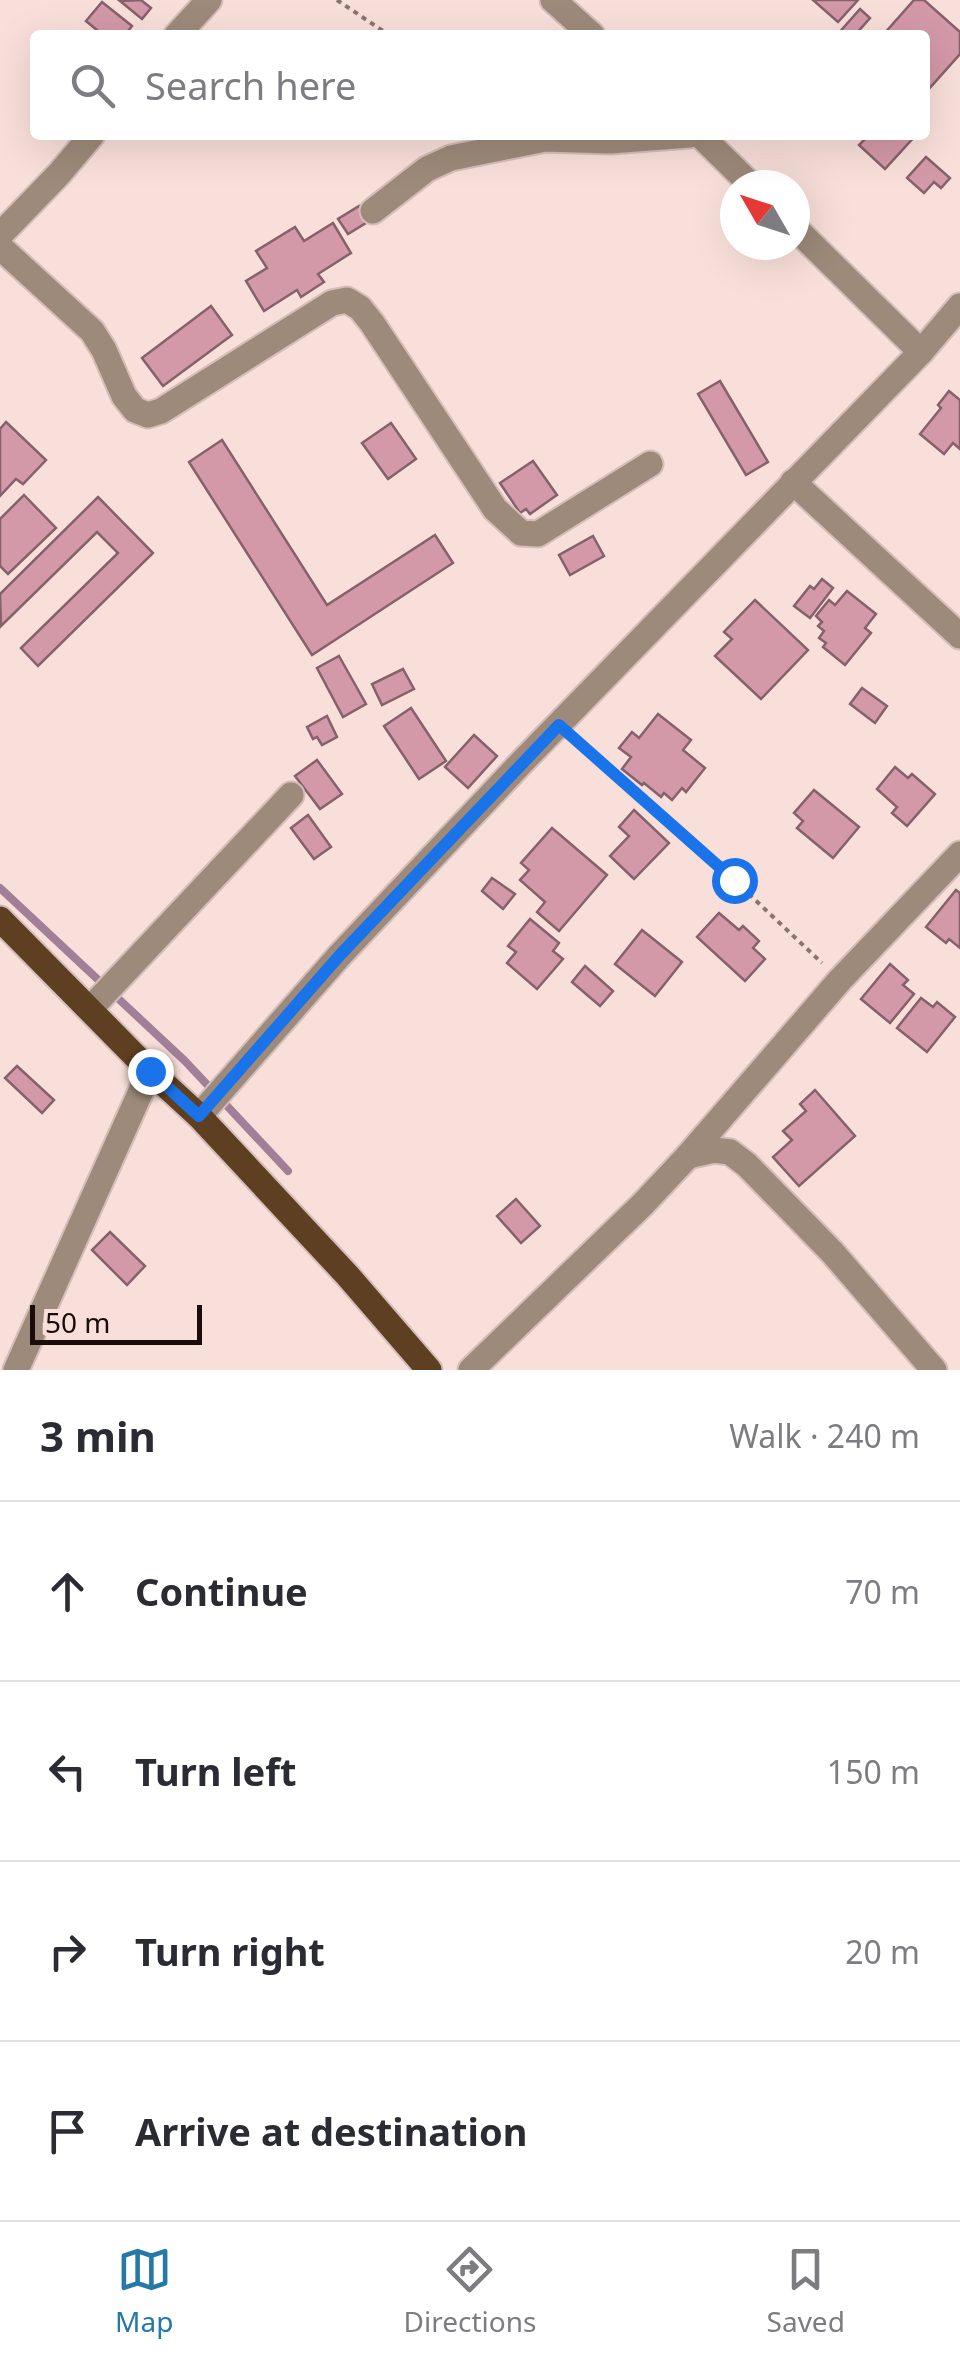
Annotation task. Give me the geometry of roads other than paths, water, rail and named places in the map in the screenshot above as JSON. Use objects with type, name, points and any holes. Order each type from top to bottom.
[{"type":"main road","points":[[0,919],[199,1116],[348,1276],[429,1370]]},
{"type":"street","points":[[182,30],[208,0]]},
{"type":"street","points":[[553,0],[586,30]]},
{"type":"street","points":[[0,235],[88,140]]},
{"type":"street","points":[[373,210],[427,169],[451,158],[541,140]]},
{"type":"street","points":[[578,140],[623,140]]},
{"type":"street","points":[[705,140],[736,170]]},
{"type":"street","points":[[810,243],[922,352]]},
{"type":"street","points":[[0,247],[92,331],[124,396],[135,410],[148,416],[332,303],[347,300],[360,308],[372,324],[496,509],[521,533],[538,534],[650,464]]},
{"type":"street","points":[[199,1116],[340,955],[922,352],[960,306]]},
{"type":"street","points":[[793,482],[960,636]]},
{"type":"street","points":[[90,1009],[291,794]]},
{"type":"street","points":[[471,1370],[642,1205],[840,980],[960,854]]},
{"type":"street","points":[[16,1370],[150,1071]]},
{"type":"street","points":[[688,1156],[714,1150],[730,1152],[746,1165],[832,1252],[934,1370]]},
{"type":"waterway","points":[[0,888],[185,1061],[288,1171]]}]
